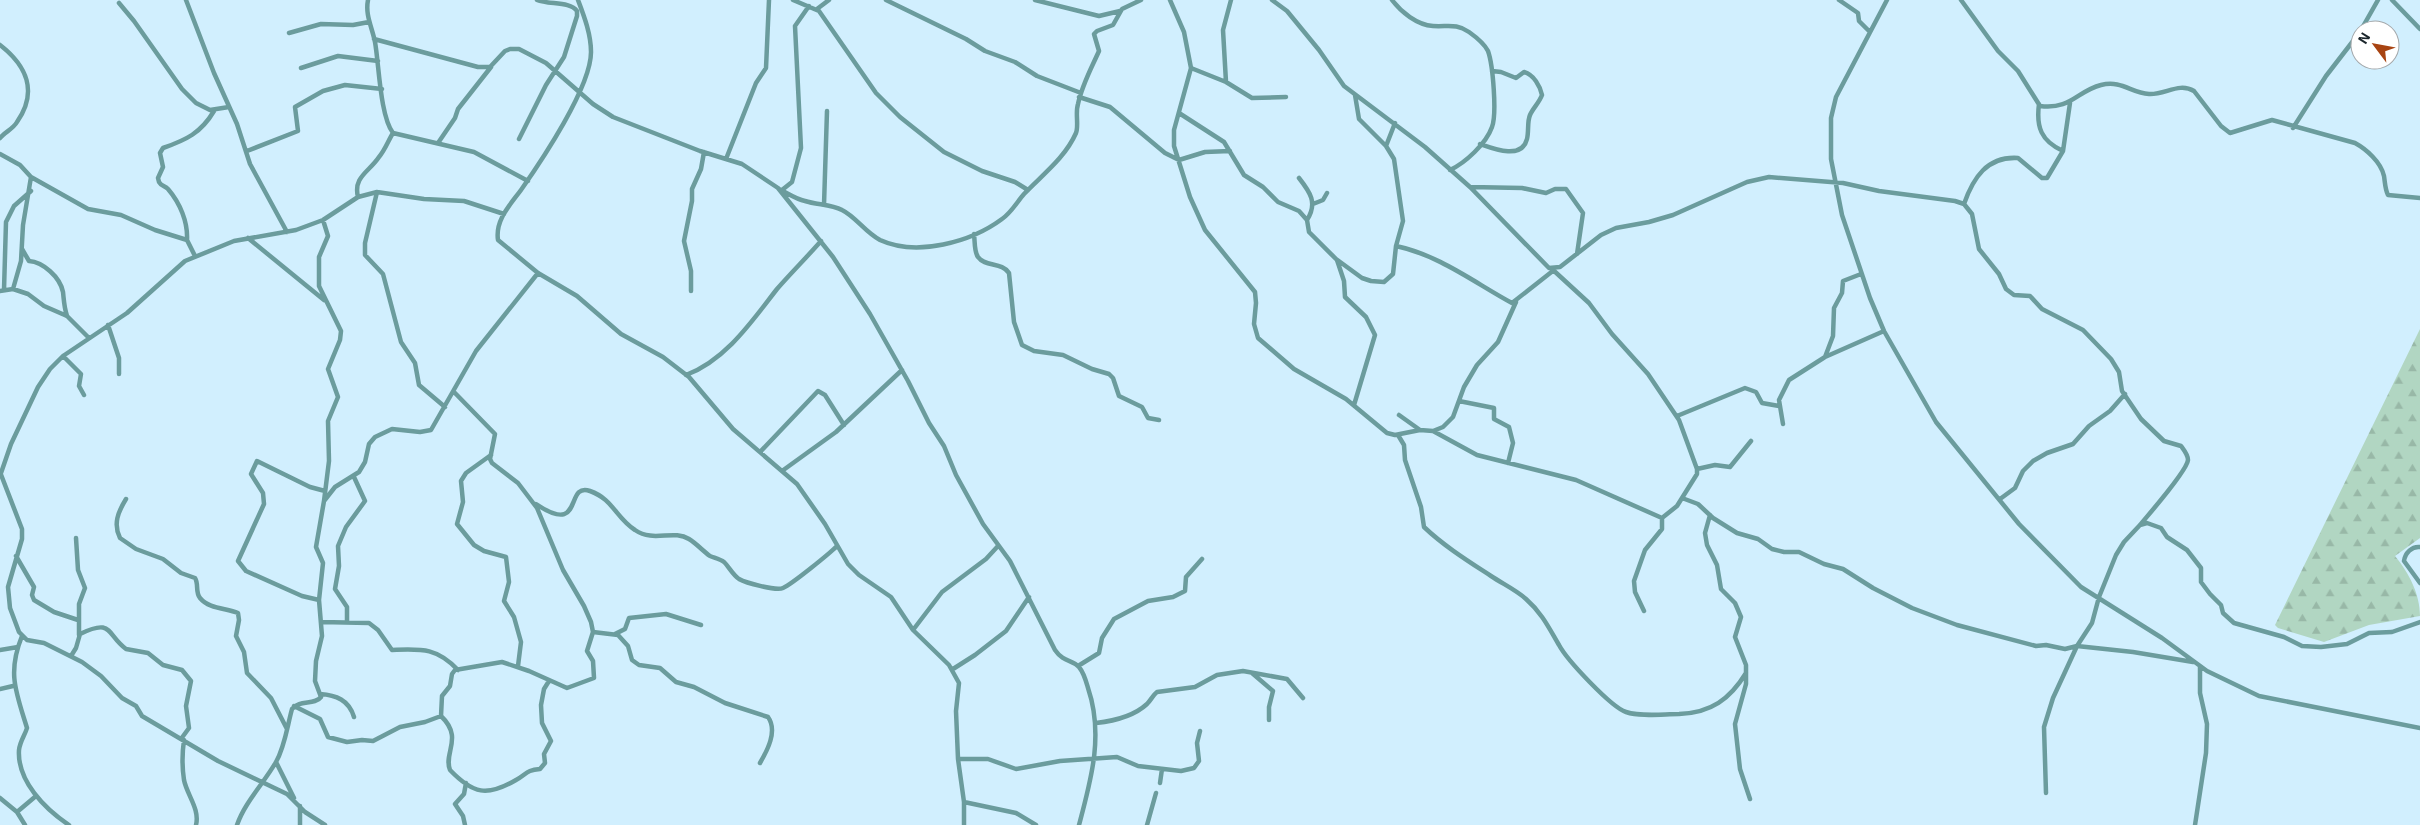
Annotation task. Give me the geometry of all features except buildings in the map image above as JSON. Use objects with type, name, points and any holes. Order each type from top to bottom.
[{"type":"street","points":[[186,0],[253,169],[287,232]]},
{"type":"street","points":[[358,197],[357,185],[359,180],[379,157],[392,133],[387,119],[374,39],[369,22],[368,0]]},
{"type":"street","points":[[519,139],[566,53],[577,11],[571,6],[550,4],[537,0]]},
{"type":"street","points":[[578,0],[587,27],[591,50],[588,70],[580,93],[528,181],[504,214],[498,230],[498,240],[538,273],[577,296],[621,334],[663,358],[686,375],[733,429],[797,484],[852,569],[894,600],[913,630],[952,669],[959,684],[956,709],[958,759],[964,802],[964,825]]},
{"type":"street","points":[[726,159],[756,83],[766,68],[770,0]]},
{"type":"street","points":[[793,0],[817,9],[880,98],[900,117],[944,152],[982,172],[1016,182],[1028,190]]},
{"type":"street","points":[[817,9],[829,0]]},
{"type":"street","points":[[886,0],[963,37],[986,51],[1015,62],[1037,76],[1110,107],[1165,153],[1179,160],[1205,152],[1230,151]]},
{"type":"street","points":[[1035,0],[1099,16],[1120,11],[1141,0]]},
{"type":"street","points":[[1170,0],[1184,32],[1191,68],[1173,137],[1190,197],[1205,230],[1254,292],[1256,302],[1254,324],[1258,338],[1301,374],[1354,405],[1387,433],[1398,435],[1420,430],[1433,432],[1472,453],[1576,480],[1662,518]]},
{"type":"street","points":[[1226,82],[1223,30],[1231,0]]},
{"type":"street","points":[[1272,0],[1287,11],[1319,50],[1344,86],[1425,147],[1470,187],[1546,266],[1553,269],[1589,303],[1612,334],[1643,367],[1677,416],[1697,469],[1696,477],[1682,498],[1662,518],[1662,529],[1645,550],[1634,581],[1635,592],[1644,612]]},
{"type":"street","points":[[1392,0],[1397,7],[1424,24],[1434,26],[1451,24],[1459,26],[1470,33],[1488,51],[1492,71],[1493,125],[1464,163],[1450,170]]},
{"type":"street","points":[[1839,0],[1858,14],[1859,21],[1870,32]]},
{"type":"street","points":[[1887,0],[1847,72],[1833,105],[1830,145],[1835,182],[1844,220],[1861,274],[1884,331],[1936,422],[2019,524],[2084,589],[2099,597],[2228,683],[2255,696],[2420,728]]},
{"type":"street","points":[[1961,0],[1998,51],[2018,71],[2039,104],[2039,130],[2051,144],[2062,150]]},
{"type":"street","points":[[2367,20],[2378,0]]},
{"type":"street","points":[[2392,0],[2420,29]]},
{"type":"street","points":[[119,4],[133,19],[189,96],[204,108],[214,111],[230,107]]},
{"type":"street","points":[[780,189],[792,182],[801,148],[794,26],[809,6]]},
{"type":"street","points":[[438,143],[456,117],[458,109],[492,65],[505,51],[516,48],[543,61],[593,104],[620,120],[751,169],[780,189],[804,201],[842,210],[869,233],[894,245],[930,248],[974,234],[1001,220],[1052,166],[1075,134],[1076,112],[1080,95],[1088,72],[1099,51],[1094,34],[1113,25],[1120,11]]},
{"type":"street","points":[[289,33],[321,24],[353,25],[369,22]]},
{"type":"street","points":[[374,39],[473,66],[492,65]]},
{"type":"street","points":[[0,45],[19,62],[28,79],[29,87],[21,116],[14,127],[0,138]]},
{"type":"street","points":[[2293,128],[2330,70],[2350,45]]},
{"type":"street","points":[[301,68],[338,56],[378,61]]},
{"type":"street","points":[[1191,68],[1226,82],[1257,99],[1286,97]]},
{"type":"street","points":[[1480,144],[1505,151],[1517,151],[1522,148],[1527,140],[1530,114],[1542,95],[1537,84],[1527,73],[1516,78],[1501,72],[1492,71]]},
{"type":"street","points":[[247,151],[298,131],[295,107],[323,91],[349,84],[382,89]]},
{"type":"street","points":[[2039,104],[2051,106],[2070,103],[2094,87],[2110,84],[2124,85],[2152,94],[2173,88],[2189,88],[2194,91],[2221,126],[2230,132],[2241,131],[2266,120],[2360,146],[2383,173],[2388,195],[2420,198]]},
{"type":"street","points":[[1179,113],[1218,138],[1230,151],[1244,175],[1263,187],[1278,202],[1299,210],[1307,220],[1309,232],[1336,259],[1362,278],[1384,282],[1393,274],[1396,246],[1403,214],[1394,159],[1386,146],[1359,119],[1355,95]]},
{"type":"street","points":[[1964,204],[1972,182],[1980,172],[1994,163],[2009,157],[2018,158],[2044,179],[2053,169],[2062,150],[2070,103]]},
{"type":"street","points":[[195,256],[187,240],[187,226],[183,214],[168,189],[158,182],[164,166],[160,153],[163,148],[180,144],[194,136],[205,125],[214,111]]},
{"type":"street","points":[[824,205],[827,111]]},
{"type":"street","points":[[1386,146],[1394,123]]},
{"type":"street","points":[[392,133],[480,155],[528,181]]},
{"type":"street","points":[[691,291],[691,271],[684,241],[692,207],[692,189],[701,169],[704,152]]},
{"type":"street","points":[[0,154],[20,165],[31,177],[92,211],[120,215],[155,230],[187,240]]},
{"type":"street","points":[[13,289],[22,249],[23,225],[31,177]]},
{"type":"street","points":[[1433,432],[1443,427],[1453,417],[1477,365],[1498,342],[1516,302],[1553,269],[1560,267],[1616,228],[1673,215],[1753,180],[1769,177],[1835,182],[1879,191],[1932,196],[1964,204],[1974,219],[1979,249],[1999,274],[2006,289],[2014,294],[2030,296],[2042,309],[2083,330],[2111,359],[2119,372],[2122,391],[2126,394],[2132,409],[2164,441],[2181,446],[2188,458],[2187,464],[2166,495],[2116,556],[2099,597],[2092,623],[2077,646],[2054,695],[2045,722],[2046,793]]},
{"type":"street","points":[[1299,178],[1310,192],[1313,204],[1312,213],[1307,220]]},
{"type":"street","points":[[1470,187],[1522,188],[1546,193],[1554,189],[1566,189],[1583,213],[1577,254]]},
{"type":"street","points":[[780,189],[821,241],[870,314],[929,423],[944,446],[956,475],[983,524],[1010,561],[1060,658],[1078,666],[1091,697],[1096,723],[1095,758],[1078,825]]},
{"type":"street","points":[[30,191],[14,206],[6,222],[2,291],[13,289],[28,294],[49,309],[67,316],[89,338]]},
{"type":"street","points":[[0,483],[11,444],[38,387],[50,369],[63,356],[142,301],[176,267],[195,256],[248,238],[287,232],[324,220],[358,197],[377,192],[424,199],[464,201],[504,214]]},
{"type":"street","points":[[377,192],[364,247],[365,255],[383,274],[401,342],[415,363],[419,385],[445,407]]},
{"type":"street","points":[[1313,204],[1323,200],[1327,194]]},
{"type":"street","points":[[237,825],[243,811],[276,762],[294,706],[302,702],[316,702],[320,699],[315,681],[316,661],[321,641],[319,600],[323,563],[316,547],[329,461],[328,421],[338,397],[328,369],[340,335],[338,323],[319,286],[318,266],[320,252],[328,236],[324,220]]},
{"type":"street","points":[[974,234],[978,257],[982,261],[1001,266],[1009,273],[1014,322],[1022,345],[1034,351],[1064,355],[1092,369],[1111,375],[1119,396],[1142,407],[1148,418],[1159,420]]},
{"type":"street","points":[[248,238],[326,301]]},
{"type":"street","points":[[686,375],[704,366],[743,333],[779,287],[821,241]]},
{"type":"street","points":[[1396,246],[1427,256],[1494,291],[1510,303],[1516,302]]},
{"type":"street","points":[[22,249],[28,259],[42,264],[52,274],[62,290],[63,304],[67,316]]},
{"type":"street","points":[[1336,259],[1345,284],[1346,297],[1366,317],[1375,335],[1354,405]]},
{"type":"street","points":[[324,501],[334,487],[354,477],[363,466],[369,444],[375,437],[392,429],[428,432],[454,392],[476,351],[538,273]]},
{"type":"street","points":[[1825,357],[1833,336],[1834,308],[1843,290],[1843,281],[1861,274]]},
{"type":"street","points":[[108,324],[119,358],[119,374]]},
{"type":"street","points":[[1783,424],[1779,406],[1780,395],[1789,380],[1825,357],[1884,331]]},
{"type":"street","points":[[63,356],[81,374],[79,386],[84,394]]},
{"type":"street","points":[[782,471],[844,425],[902,370]]},
{"type":"street","points":[[1677,416],[1744,388],[1756,392],[1762,404],[1779,406]]},
{"type":"street","points":[[760,452],[818,391],[825,395],[844,425]]},
{"type":"street","points":[[454,392],[495,434],[490,455],[466,473],[461,481],[463,502],[457,524],[474,546],[506,557],[509,582],[504,601],[514,617],[521,642],[518,666]]},
{"type":"street","points":[[2000,499],[2015,488],[2024,471],[2033,461],[2047,453],[2073,444],[2088,426],[2110,411],[2126,394]]},
{"type":"street","points":[[1459,401],[1494,408],[1494,419],[1509,427],[1512,434],[1513,446],[1508,463]]},
{"type":"street","points":[[1399,414],[1420,430]]},
{"type":"street","points":[[1398,435],[1404,446],[1405,460],[1420,507],[1424,527],[1455,553],[1526,599],[1549,625],[1559,646],[1576,668],[1622,710],[1634,713],[1702,712],[1717,705],[1726,698],[1736,688],[1746,673]]},
{"type":"street","points":[[1697,469],[1715,465],[1730,467],[1751,441]]},
{"type":"street","points":[[440,716],[442,696],[450,686],[453,672],[458,670],[497,661],[518,666],[567,688],[592,680],[595,670],[587,648],[593,632],[584,606],[563,570],[552,540],[535,504],[518,483],[492,463],[490,455]]},
{"type":"street","points":[[319,600],[302,596],[246,571],[238,562],[263,507],[263,493],[251,474],[257,461],[310,487],[325,492]]},
{"type":"street","points":[[2,474],[22,528],[22,539],[9,578],[8,594],[12,616],[22,636],[32,642],[44,643],[70,656],[101,676],[118,694],[136,706],[142,716],[261,783],[288,794],[295,799]]},
{"type":"street","points":[[347,621],[347,607],[336,592],[335,583],[340,541],[365,501],[354,477]]},
{"type":"street","points":[[535,504],[548,512],[564,515],[570,512],[578,493],[588,490],[606,498],[628,526],[638,533],[648,537],[674,536],[689,539],[708,554],[723,561],[740,579],[768,588],[783,588],[837,546]]},
{"type":"street","points":[[1682,498],[1698,504],[1710,515],[1737,533],[1758,539],[1772,549],[1784,552],[1799,552],[1824,564],[1843,569],[1878,591],[1912,608],[1956,625],[2036,646],[2046,645],[2065,649],[2077,646],[2141,653],[2198,664]]},
{"type":"street","points":[[126,499],[119,510],[116,523],[120,538],[136,549],[163,559],[181,573],[195,578],[198,595],[203,601],[220,610],[238,613],[239,620],[236,636],[244,652],[247,673],[271,698],[287,729]]},
{"type":"street","points":[[1710,515],[1705,540],[1717,566],[1721,588],[1735,603],[1741,614],[1735,640],[1745,662],[1746,684],[1735,724],[1740,769],[1750,799]]},
{"type":"street","points":[[2140,525],[2147,523],[2161,528],[2167,537],[2187,550],[2201,568],[2201,582],[2221,605],[2223,614],[2234,623],[2284,637],[2302,646],[2321,647],[2347,644],[2369,633],[2389,632],[2420,622]]},
{"type":"street","points":[[70,656],[76,648],[79,635],[79,604],[85,588],[78,570],[76,538]]},
{"type":"street","points":[[913,630],[942,592],[986,559],[998,546]]},
{"type":"street","points":[[2420,547],[2414,547],[2409,551],[2404,561],[2420,582]]},
{"type":"street","points":[[16,556],[34,586],[32,595],[34,600],[54,612],[78,620]]},
{"type":"street","points":[[1078,666],[1099,653],[1102,638],[1114,619],[1148,601],[1173,597],[1185,591],[1186,577],[1202,559]]},
{"type":"street","points":[[952,669],[975,655],[1006,631],[1029,597]]},
{"type":"street","points":[[615,634],[626,628],[627,620],[630,618],[643,618],[660,614],[672,615],[701,625]]},
{"type":"street","points":[[321,622],[361,621],[374,625],[392,650],[427,650],[444,657],[458,670]]},
{"type":"street","points":[[79,635],[96,629],[108,629],[126,649],[148,653],[162,665],[179,669],[191,679],[186,706],[189,728],[182,740],[182,759],[184,780],[196,813],[196,825]]},
{"type":"street","points":[[593,632],[615,634],[627,643],[632,660],[639,665],[660,668],[678,683],[694,687],[725,703],[746,711],[761,713],[769,719],[771,743],[760,763]]},
{"type":"street","points":[[22,636],[14,665],[14,686],[27,728],[20,744],[19,755],[27,780],[36,796],[50,811],[69,825]]},
{"type":"street","points":[[0,650],[18,647]]},
{"type":"street","points":[[2195,825],[2206,753],[2207,724],[2200,693],[2198,664]]},
{"type":"street","points":[[1096,723],[1125,717],[1147,704],[1154,694],[1162,690],[1195,687],[1212,677],[1228,672],[1251,672],[1287,679],[1304,698]]},
{"type":"street","points":[[1251,672],[1273,691],[1269,707],[1269,720]]},
{"type":"street","points":[[440,716],[447,723],[453,744],[449,766],[454,774],[478,791],[490,791],[518,779],[526,771],[542,767],[545,762],[544,754],[551,741],[542,723],[541,705],[544,689],[550,681]]},
{"type":"street","points":[[0,690],[14,686]]},
{"type":"street","points":[[320,694],[334,696],[345,702],[352,710],[354,717]]},
{"type":"street","points":[[294,706],[320,719],[326,736],[347,742],[362,740],[373,742],[400,727],[425,722],[440,716]]},
{"type":"street","points":[[958,759],[988,759],[1016,769],[1095,758],[1121,758],[1136,765],[1181,771],[1196,766],[1199,760],[1197,742],[1200,731]]},
{"type":"street","points":[[276,762],[300,806],[325,825]]},
{"type":"street","points":[[1160,783],[1162,769]]},
{"type":"street","points":[[465,825],[463,816],[455,804],[464,794],[466,783]]},
{"type":"street","points":[[1147,825],[1156,793]]},
{"type":"street","points":[[17,812],[36,796]]},
{"type":"street","points":[[0,798],[17,812],[26,825]]},
{"type":"street","points":[[964,802],[1016,813],[1036,825]]},
{"type":"street","points":[[300,806],[300,825]]},
{"type":"green space","points":[[2420,329],[2420,538],[2395,556],[2413,584],[2420,608],[2420,616],[2369,625],[2324,642],[2278,628],[2275,625]]}]
